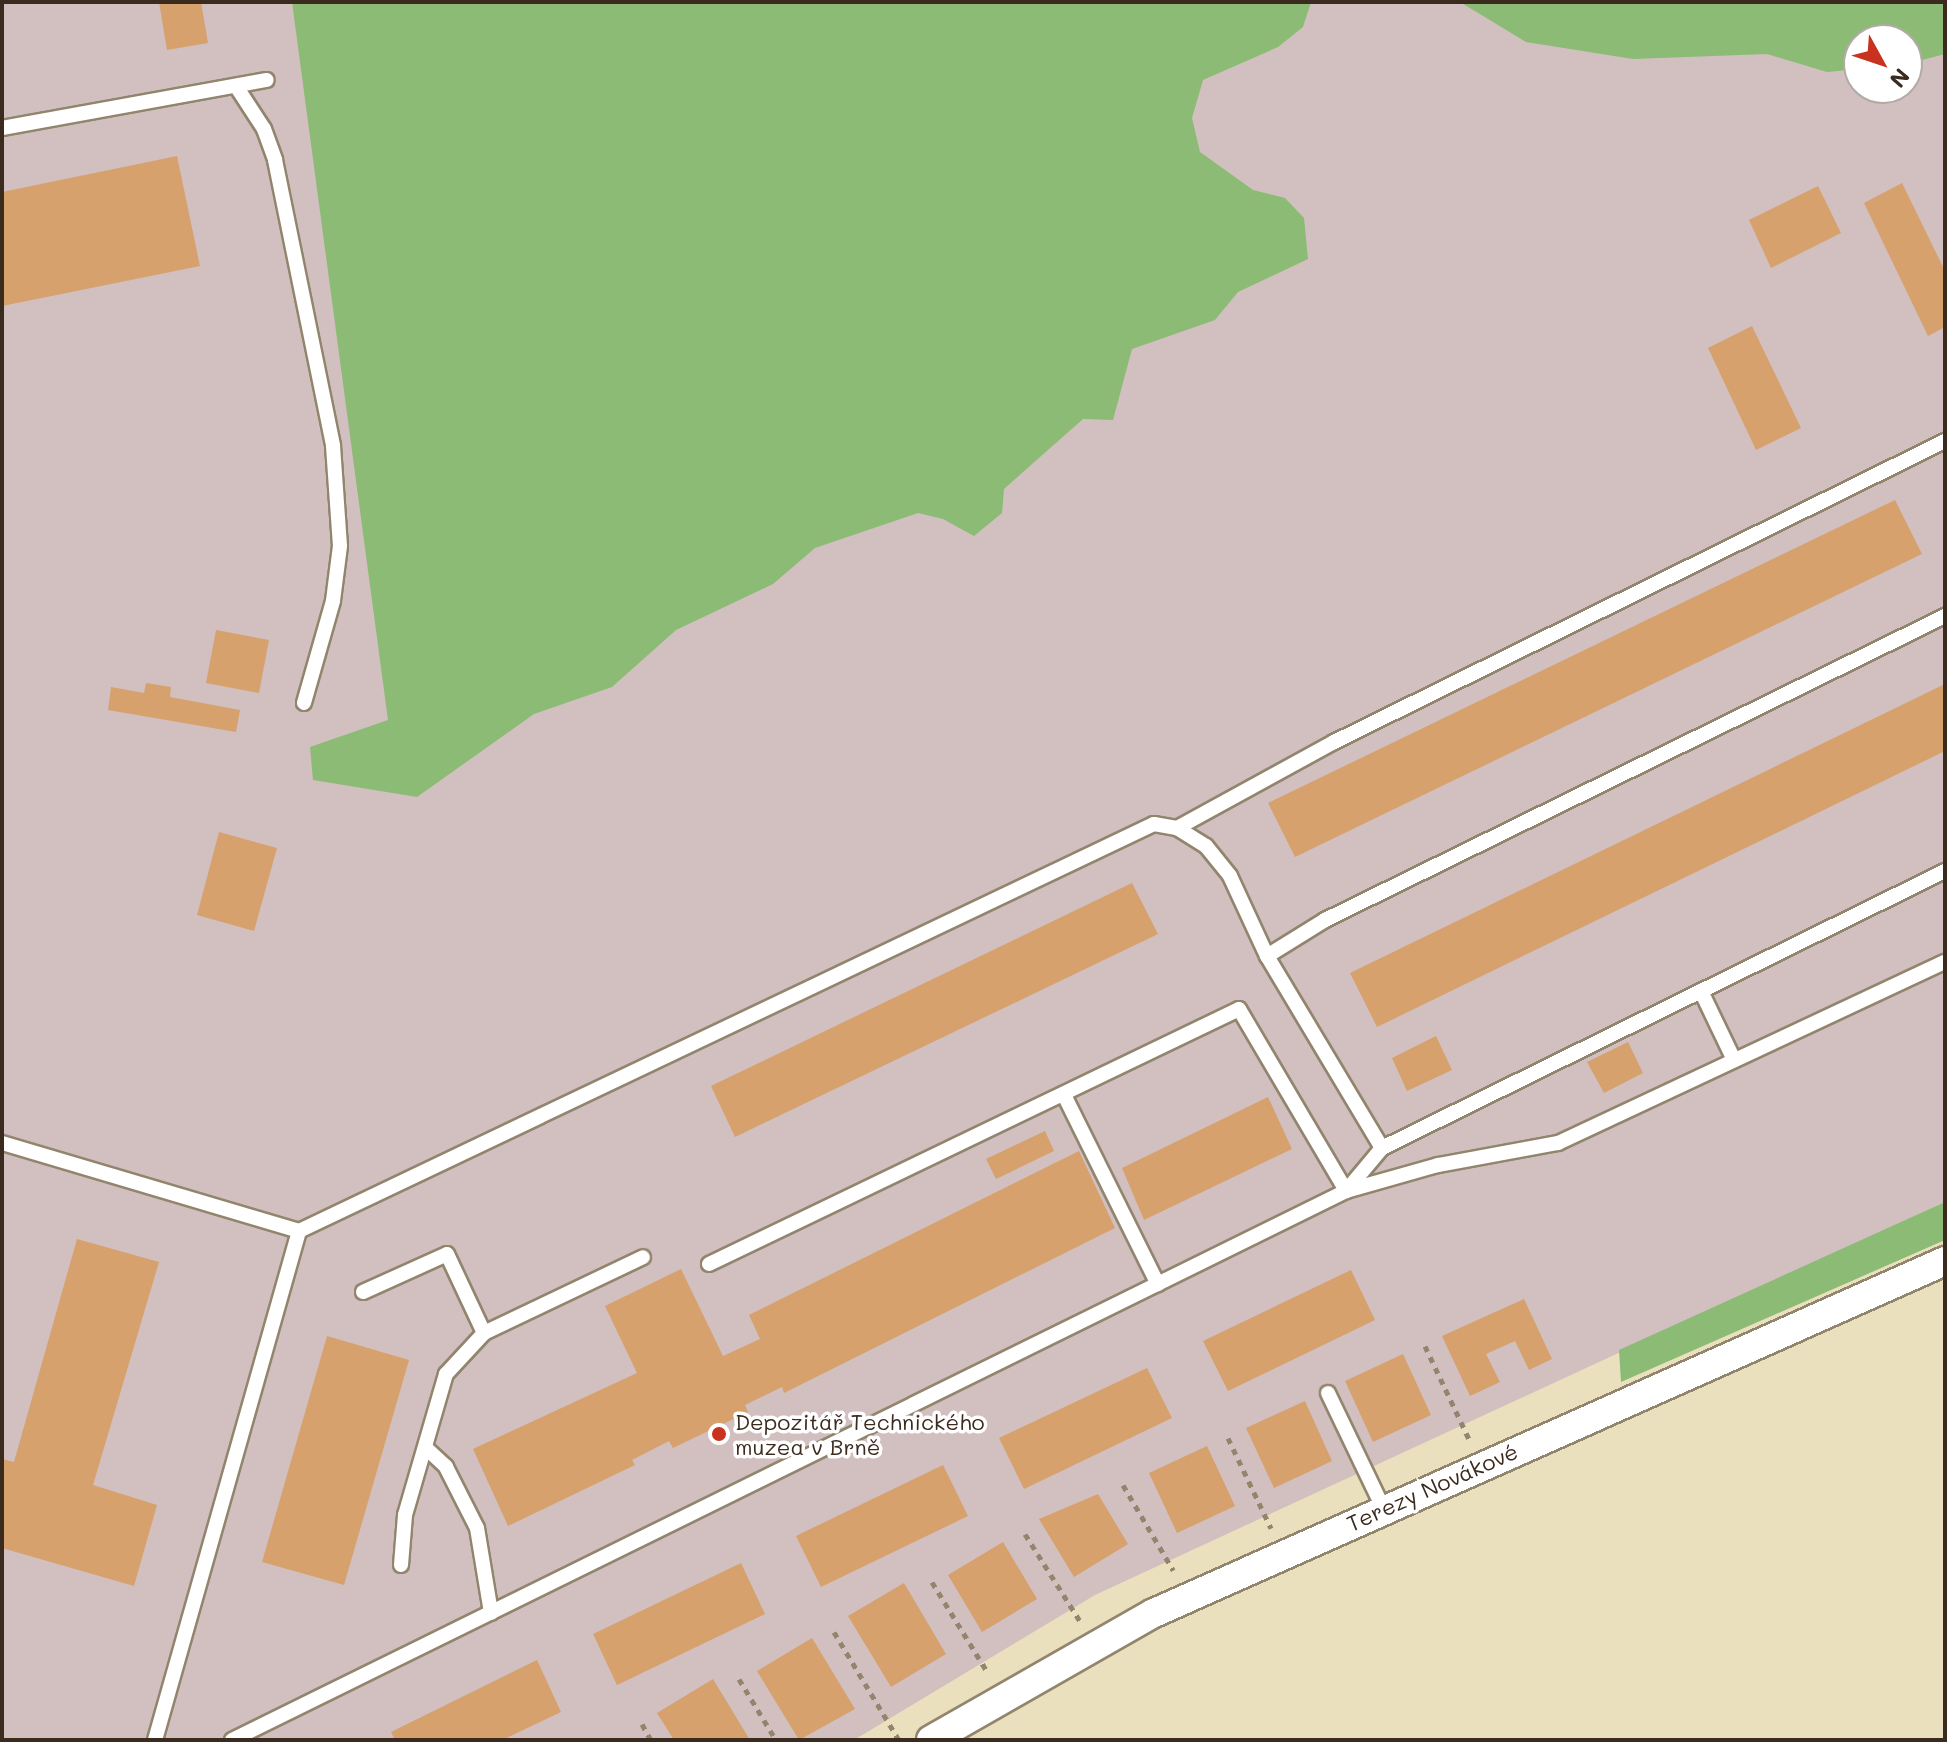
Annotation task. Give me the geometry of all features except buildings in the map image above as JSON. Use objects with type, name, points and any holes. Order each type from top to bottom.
[{"type":"street","name":"Terezy Novákové","points":[[931,1740],[1188,1597],[1945,1261]]},
{"type":"lane","points":[[2,128],[267,80]]},
{"type":"lane","points":[[236,86],[264,129],[275,160],[333,446],[340,546],[333,601],[304,703]]},
{"type":"lane","points":[[1177,828],[1334,742],[1945,441]]},
{"type":"lane","points":[[1267,956],[1325,920],[1945,616]]},
{"type":"lane","points":[[2,1143],[299,1231],[1154,824],[1177,828],[1206,846],[1230,876],[1267,956],[1382,1148]]},
{"type":"lane","points":[[1346,1191],[1382,1148],[1945,871]]},
{"type":"lane","points":[[232,1740],[1346,1191],[1438,1165],[1558,1143],[1945,962]]},
{"type":"lane","points":[[1701,991],[1734,1060]]},
{"type":"lane","points":[[709,1264],[1239,1009],[1346,1191]]},
{"type":"lane","points":[[1064,1095],[1158,1284]]},
{"type":"lane","points":[[155,1740],[299,1231]]},
{"type":"lane","points":[[363,1292],[447,1254],[484,1333]]},
{"type":"lane","points":[[401,1565],[405,1515],[427,1449],[446,1374],[484,1333],[643,1257]]},
{"type":"lane","points":[[1328,1393],[1383,1508]]},
{"type":"lane","points":[[427,1449],[446,1467],[477,1528],[491,1613]]},
{"type":"path","points":[[1425,1346],[1481,1465]]},
{"type":"path","points":[[1228,1438],[1283,1554]]},
{"type":"path","points":[[1123,1485],[1188,1597]]},
{"type":"path","points":[[1025,1534],[1096,1646]]},
{"type":"path","points":[[932,1582],[1004,1699]]},
{"type":"path","points":[[834,1632],[899,1740]]},
{"type":"path","points":[[739,1679],[776,1740]]},
{"type":"path","points":[[642,1724],[651,1740]]},
{"type":"shaded area","points":[[2,2],[1945,2],[1945,1202],[1095,1595],[854,1740],[2,1740]]},
{"type":"green space","points":[[292,2],[1311,2],[1303,27],[1278,47],[1203,80],[1192,118],[1200,152],[1253,190],[1285,198],[1304,218],[1308,259],[1238,292],[1215,320],[1132,349],[1113,420],[1083,419],[1004,489],[1002,513],[974,536],[943,519],[918,513],[815,548],[773,584],[676,630],[612,687],[534,714],[417,797],[313,780],[310,747],[388,720]]},
{"type":"green space","points":[[1460,2],[1945,2],[1945,54],[1923,60],[1923,24],[1843,24],[1843,70],[1827,72],[1767,54],[1633,59],[1526,42]]},
{"type":"green space","points":[[1945,1202],[1945,1240],[1621,1382],[1619,1350]]},
{"type":"place","name":"Depozitář Technického muzea v Brně","points":[[719,1434]]}]
